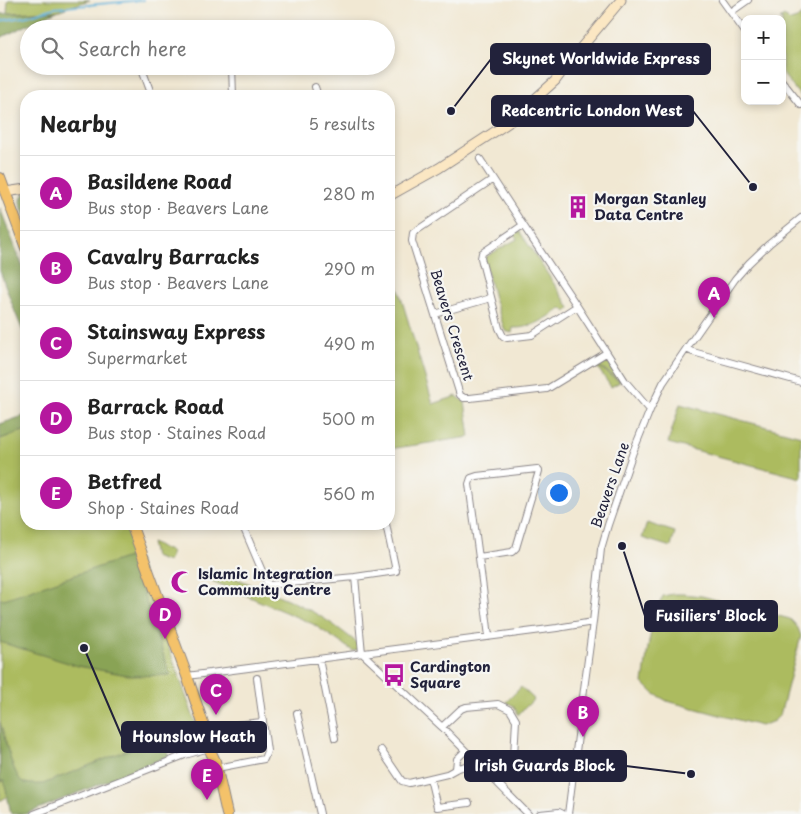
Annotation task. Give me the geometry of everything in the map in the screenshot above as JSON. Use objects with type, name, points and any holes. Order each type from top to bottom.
[{"type":"main road","points":[[0,178],[20,232]]},
{"type":"main road","points":[[133,530],[207,735],[208,748],[214,757],[227,814]]},
{"type":"street","points":[[395,193],[439,168],[508,123],[555,81],[621,0]]},
{"type":"street","points":[[722,0],[741,26]]},
{"type":"street","points":[[731,12],[748,0]]},
{"type":"street","points":[[144,75],[150,90]]},
{"type":"street","points":[[232,75],[232,90]]},
{"type":"street","points":[[786,86],[801,105]]},
{"type":"street","points":[[480,159],[606,353],[625,381],[650,410]]},
{"type":"street","name":"Beavers Crescent","points":[[493,179],[414,233],[412,241],[460,395],[464,398],[547,389],[606,353]]},
{"type":"street","points":[[5,192],[20,190]]},
{"type":"street","name":"Beavers Lane","points":[[567,814],[594,622],[601,549],[633,452],[657,393],[735,279],[769,244],[801,218]]},
{"type":"street","points":[[523,225],[482,253],[481,258],[501,332],[507,338],[528,336],[536,333],[577,306]]},
{"type":"street","points":[[435,314],[491,298]]},
{"type":"street","points":[[686,348],[695,353],[801,382]]},
{"type":"street","points":[[479,557],[512,552],[516,548],[537,469],[477,476],[471,478],[469,484],[489,637]]},
{"type":"street","points":[[245,530],[268,585],[355,577],[396,571],[387,530]]},
{"type":"street","points":[[355,577],[362,653],[442,727],[528,814]]},
{"type":"street","points":[[187,676],[594,622]]},
{"type":"street","points":[[319,659],[335,738]]},
{"type":"street","points":[[217,768],[264,759],[267,751],[257,678]]},
{"type":"street","points":[[442,727],[461,709],[466,707],[498,704],[510,710],[516,720],[514,756],[510,764],[495,781]]},
{"type":"street","points":[[297,713],[320,814]]},
{"type":"street","points":[[235,725],[262,722]]},
{"type":"street","points":[[34,814],[208,748]]},
{"type":"street","points":[[381,750],[402,781],[409,783],[447,774],[477,762]]},
{"type":"street","points":[[456,769],[457,759],[465,751]]},
{"type":"street","points":[[430,778],[437,807],[469,802]]},
{"type":"street","points":[[540,814],[559,812],[567,814]]},
{"type":"green space","points":[[8,0],[90,0],[57,11],[7,13]]},
{"type":"green space","points":[[57,11],[38,20],[20,20],[20,29],[0,38],[0,14]]},
{"type":"green space","points":[[801,15],[801,97],[786,78],[786,18],[790,21],[797,19]]},
{"type":"green space","points":[[0,208],[20,260],[20,324],[0,271]]},
{"type":"green space","points":[[520,232],[570,308],[566,312],[562,308],[533,325],[513,328],[512,333],[505,331],[484,260],[487,256],[517,239],[514,234]]},
{"type":"green space","points":[[395,277],[433,404],[457,396],[465,402],[470,437],[395,448]]},
{"type":"green space","points":[[602,359],[609,362],[621,381],[595,363]]},
{"type":"green space","points":[[595,364],[620,382],[611,387]]},
{"type":"green space","points":[[680,404],[801,436],[801,478],[668,443]]},
{"type":"green space","points":[[20,417],[20,432],[0,439],[0,424]]},
{"type":"green space","points":[[20,432],[20,530],[127,530],[202,741],[10,795],[0,801],[0,439]]},
{"type":"green space","points":[[647,523],[675,532],[671,547],[642,538]]},
{"type":"green space","points":[[151,543],[172,552],[168,562],[154,557]]},
{"type":"green space","points":[[131,556],[170,675],[133,676],[78,666],[0,642],[0,599]]},
{"type":"green space","points":[[217,571],[302,606],[333,624],[363,648],[353,651],[313,624],[212,581]]},
{"type":"green space","points":[[673,594],[702,596],[790,619],[798,628],[801,636],[780,715],[774,721],[761,726],[667,701],[653,693],[643,683],[655,616],[663,596]]},
{"type":"green space","points":[[521,687],[534,699],[518,715],[514,706],[506,702]]},
{"type":"green space","points":[[0,722],[16,772],[23,782],[28,784],[43,784],[125,751],[162,741],[169,756],[26,814],[11,814],[4,780],[0,782]]},
{"type":"waterway","points":[[0,21],[28,16],[54,8],[144,0]]},
{"type":"place","name":"Skynet Worldwide Express","points":[[451,111]]},
{"type":"place","name":"Redcentric London West","points":[[753,187]]},
{"type":"place","name":"Morgan Stanley Data Centre","points":[[578,207]]},
{"type":"place","name":"Basildene Road","points":[[714,318]]},
{"type":"place","name":"Fusiliers' Block","points":[[622,546]]},
{"type":"place","name":"Islamic Integration Community Centre","points":[[182,582]]},
{"type":"place","name":"Barrack Road","points":[[165,639]]},
{"type":"place","name":"Hounslow Heath","points":[[84,648]]},
{"type":"place","name":"Cardington Square","points":[[394,675]]},
{"type":"place","name":"Stainsway Express","points":[[216,715]]},
{"type":"place","name":"Cavalry Barracks","points":[[583,737]]},
{"type":"place","name":"Irish Guards Block","points":[[691,774]]},
{"type":"place","name":"Betfred","points":[[207,800]]}]
